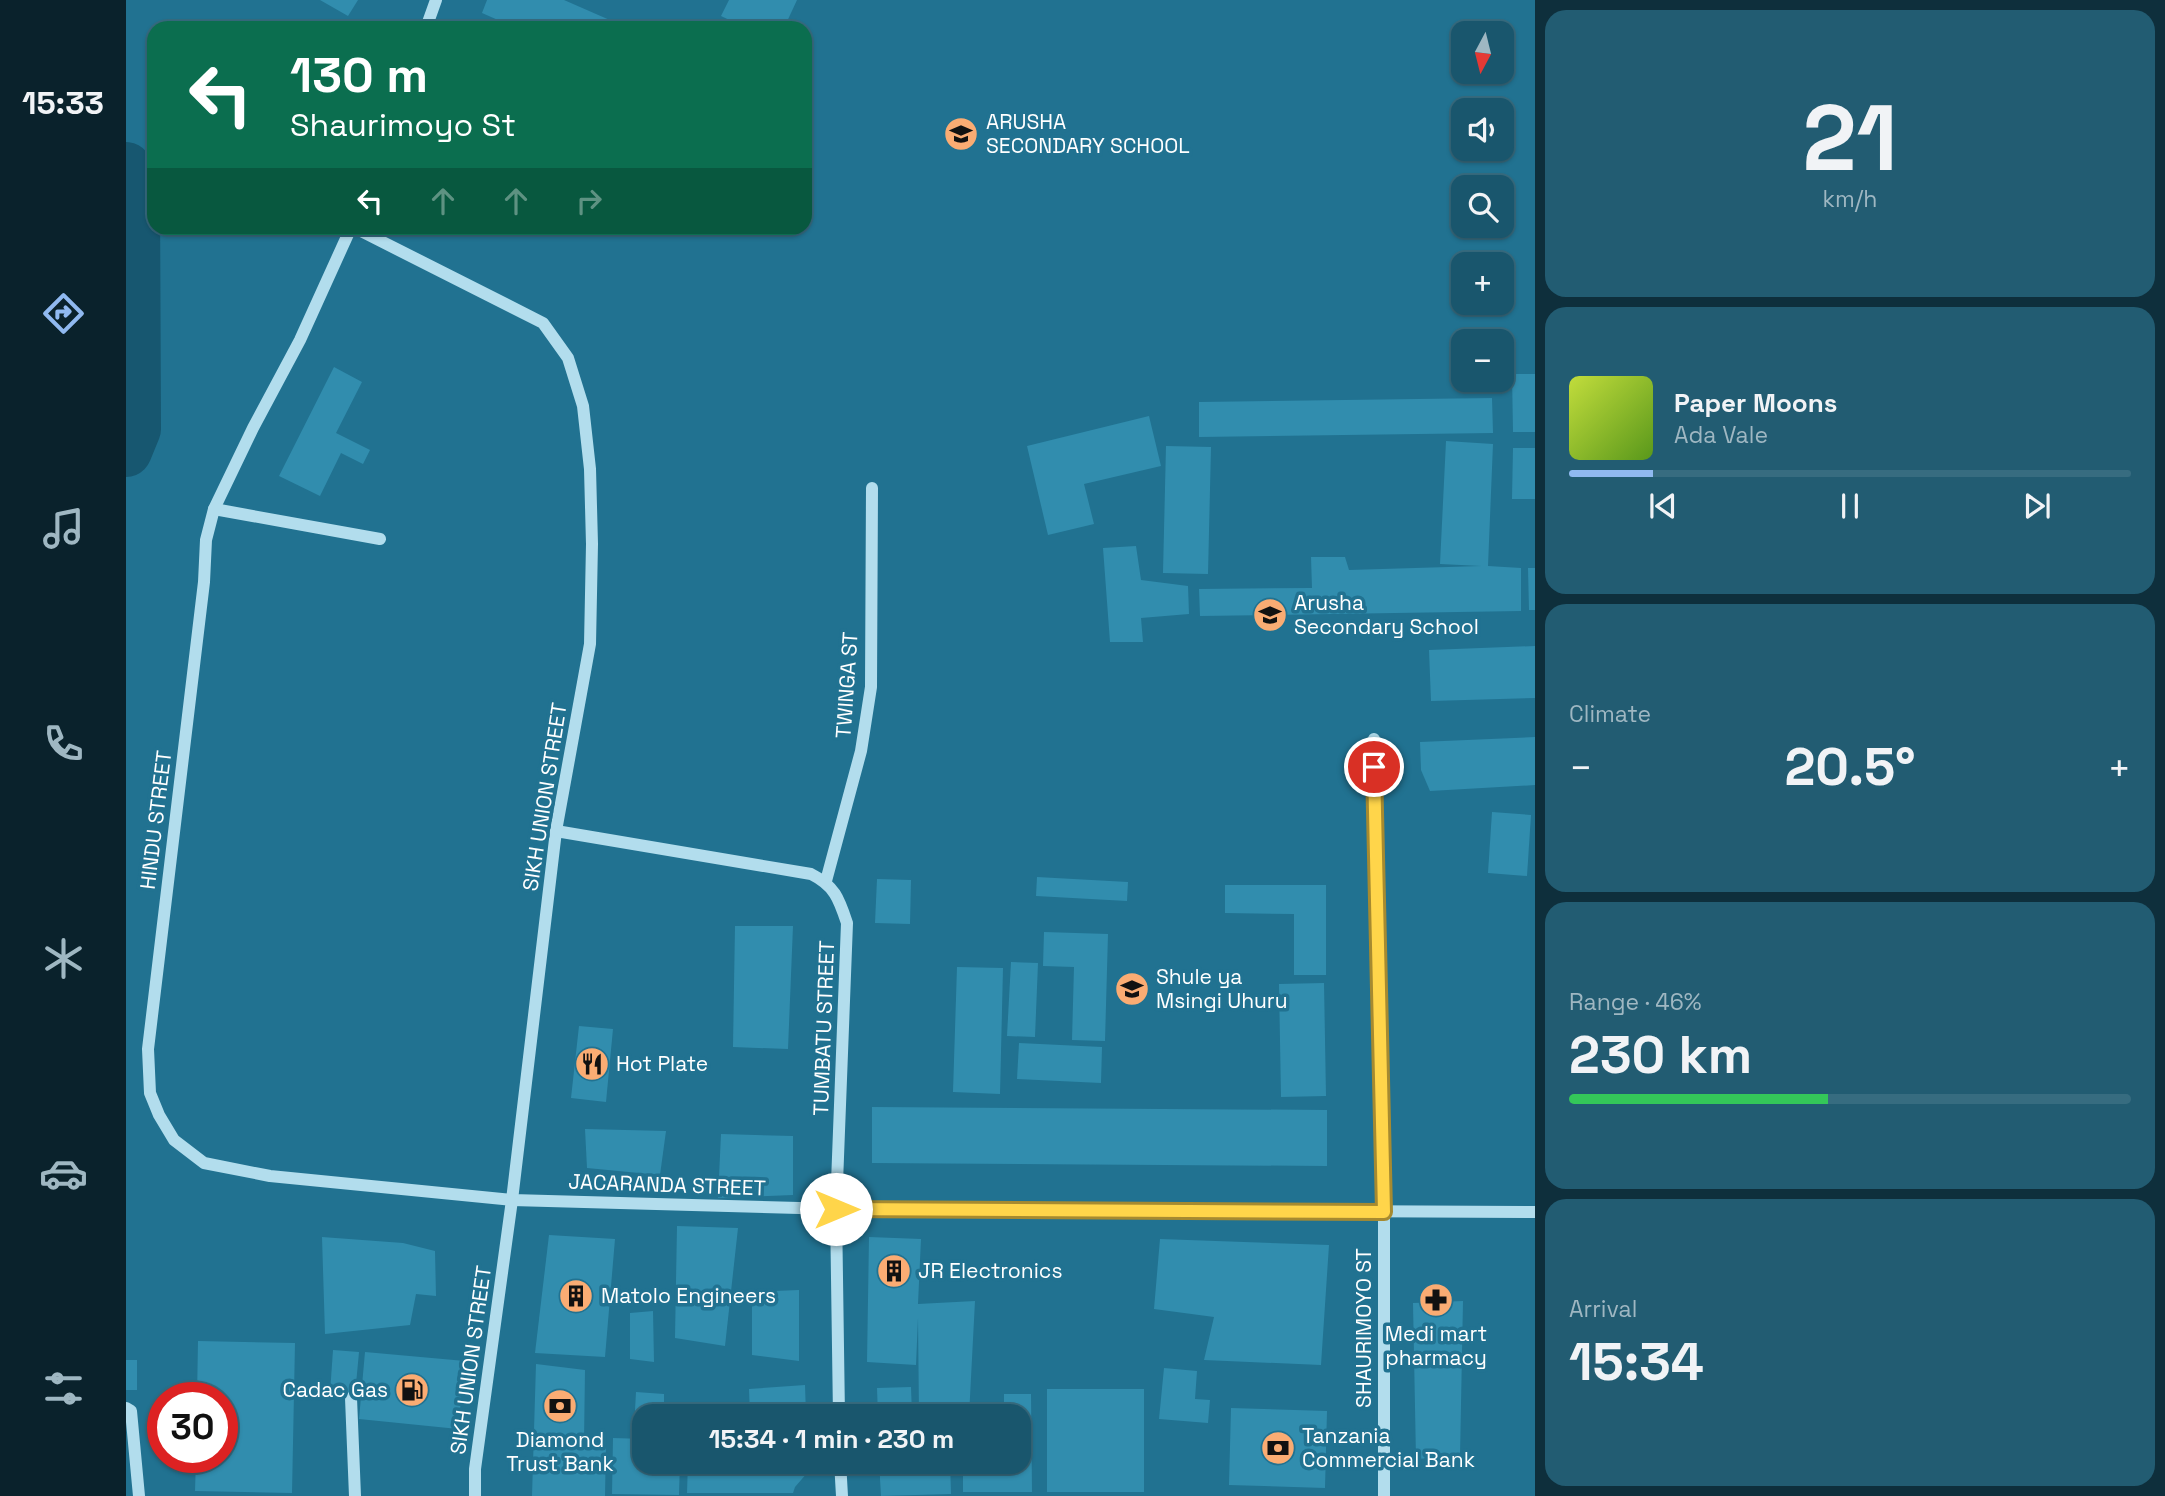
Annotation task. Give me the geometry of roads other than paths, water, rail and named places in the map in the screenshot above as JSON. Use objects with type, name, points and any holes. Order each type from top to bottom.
[{"type":"street","points":[[428,21],[436,0]]},
{"type":"street","name":"HINDU STREET","points":[[348,235],[300,341],[253,428],[214,509],[206,540],[204,582],[148,1049],[150,1093],[174,1140],[204,1163],[270,1176],[512,1200]]},
{"type":"street","name":"SIKH UNION STREET","points":[[368,235],[543,323],[568,358],[583,405],[590,469],[590,644],[556,831],[512,1200],[475,1469],[475,1496]]},
{"type":"street","name":"TWINGA ST","points":[[826,881],[861,751],[871,687],[872,488]]},
{"type":"street","points":[[214,509],[380,539]]},
{"type":"street","name":"SHAURIMOYO ST","points":[[1374,739],[1384,1212],[1384,1496]]},
{"type":"street","points":[[556,831],[811,874],[826,881]]},
{"type":"street","name":"TUMBATU STREET","points":[[826,881],[840,901],[848,923],[836,1209],[839,1404]]},
{"type":"street","name":"JACARANDA STREET","points":[[512,1200],[836,1209],[1535,1212]]},
{"type":"street","points":[[351,1398],[355,1496]]},
{"type":"street","points":[[126,1408],[131,1411],[139,1496]]},
{"type":"street","points":[[841,1474],[842,1496]]},
{"type":"waterway","points":[[126,168],[134,196],[135,429],[126,451]]},
{"type":"place","name":"ARUSHA SECONDARY SCHOOL","points":[[961,134]]},
{"type":"place","name":"Arusha Secondary School","points":[[1270,615]]},
{"type":"place","name":"Shule ya Msingi Uhuru","points":[[1132,989]]},
{"type":"place","name":"Hot Plate","points":[[592,1064]]},
{"type":"place","name":"JR Electronics","points":[[894,1271]]},
{"type":"place","name":"Matolo Engineers","points":[[576,1296]]},
{"type":"place","name":"Medi mart pharmacy","points":[[1436,1300]]},
{"type":"place","name":"Cadac Gas","points":[[412,1390]]},
{"type":"place","name":"Diamond Trust Bank","points":[[560,1406]]},
{"type":"place","name":"Tanzania Commercial Bank","points":[[1278,1448]]}]
